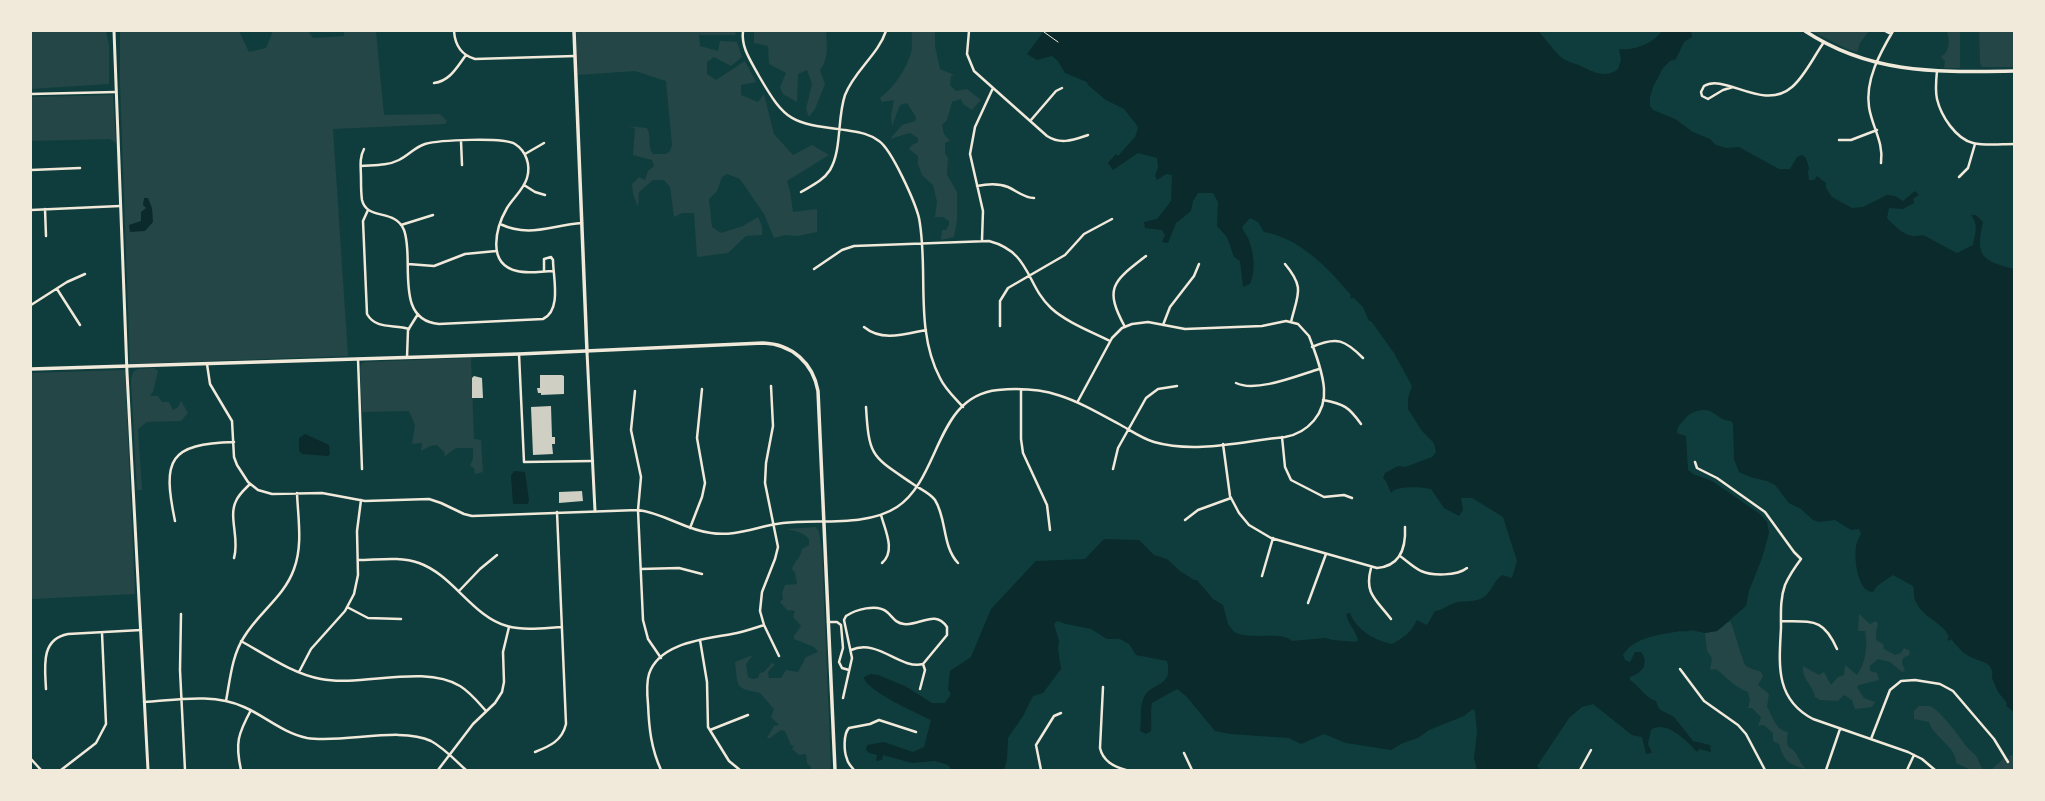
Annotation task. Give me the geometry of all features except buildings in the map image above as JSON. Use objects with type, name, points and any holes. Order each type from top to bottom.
[{"type":"main road","points":[[574,31],[588,352]]},
{"type":"main road","points":[[1805,31],[1824,42],[1853,55],[1903,68],[1937,71],[2014,71]]},
{"type":"main road","points":[[31,369],[588,352],[763,343],[785,348],[800,357],[814,376],[818,391],[835,770]]},
{"type":"street","points":[[114,31],[127,366],[148,770]]},
{"type":"street","points":[[454,31],[456,43],[466,55],[482,60],[575,56]]},
{"type":"street","points":[[743,31],[745,52],[773,100],[781,110],[792,118],[804,123],[868,134],[885,147],[916,206],[921,227],[926,330],[939,376],[963,407]]},
{"type":"street","points":[[801,192],[819,181],[829,171],[834,159],[842,106],[847,90],[854,76],[882,42],[886,31]]},
{"type":"street","points":[[969,31],[967,47],[970,63],[976,74],[1031,120],[1047,136],[1057,141],[1069,141],[1088,134]]},
{"type":"street","points":[[1885,31],[1891,34]]},
{"type":"street","points":[[1881,163],[1882,148],[1869,102],[1870,87],[1877,62],[1893,31]]},
{"type":"street","points":[[1733,87],[1723,90],[1708,99],[1702,96],[1704,86],[1711,84],[1733,87],[1764,96],[1783,93],[1796,83],[1824,42]]},
{"type":"street","points":[[434,82],[442,81],[450,77],[466,55]]},
{"type":"street","points":[[1937,71],[1936,94],[1940,108],[1956,133],[1975,144],[2014,144]]},
{"type":"street","points":[[982,240],[983,214],[970,161],[972,143],[978,121],[993,88]]},
{"type":"street","points":[[1031,120],[1056,91],[1062,88]]},
{"type":"street","points":[[31,94],[116,92]]},
{"type":"street","points":[[1839,140],[1851,140],[1877,130]]},
{"type":"street","points":[[361,166],[392,163],[426,144],[502,140],[512,142],[525,154],[529,170],[524,185],[507,207],[500,224],[496,240],[496,251],[502,262],[512,269],[524,272],[553,271]]},
{"type":"street","points":[[461,141],[462,165]]},
{"type":"street","points":[[525,154],[544,143]]},
{"type":"street","points":[[1959,177],[1968,168],[1975,144]]},
{"type":"street","points":[[364,149],[360,157],[362,197],[368,210],[391,217],[401,225],[407,242],[410,300],[418,314],[428,322],[439,324],[539,320],[547,317],[555,306],[553,260],[548,257],[544,261],[544,271]]},
{"type":"street","points":[[31,170],[80,168]]},
{"type":"street","points":[[977,186],[990,184],[1002,185],[1026,197],[1034,198]]},
{"type":"street","points":[[524,185],[535,192],[545,195]]},
{"type":"street","points":[[31,210],[120,206]]},
{"type":"street","points":[[45,209],[46,236]]},
{"type":"street","points":[[368,210],[363,221],[367,314],[371,320],[379,325],[409,328]]},
{"type":"street","points":[[401,225],[433,215]]},
{"type":"street","points":[[1000,326],[999,306],[1003,293],[1011,286],[1065,255],[1084,234],[1112,219]]},
{"type":"street","points":[[500,224],[517,230],[529,232],[562,225],[582,223]]},
{"type":"street","points":[[814,268],[850,246],[982,240],[999,244],[1021,261],[1046,303],[1054,311],[1110,341]]},
{"type":"street","points":[[408,264],[433,266],[463,254],[496,251]]},
{"type":"street","points":[[1125,326],[1113,303],[1114,288],[1121,275],[1146,256]]},
{"type":"street","points":[[1163,325],[1170,307],[1194,276],[1199,264]]},
{"type":"street","points":[[1285,264],[1295,276],[1299,287],[1292,322]]},
{"type":"street","points":[[31,305],[85,274]]},
{"type":"street","points":[[57,289],[80,325]]},
{"type":"street","points":[[406,357],[409,328],[418,314]]},
{"type":"street","points":[[207,364],[210,384],[232,421],[237,465],[250,484],[266,493],[322,493],[360,500],[429,499],[461,513],[472,516],[638,510],[658,514],[690,528],[707,533],[723,534],[774,524],[823,522],[881,515],[903,502],[917,487],[947,426],[963,407],[976,397],[988,392],[998,390],[1021,390],[1053,392],[1078,402],[1148,439],[1170,445],[1191,447],[1282,437],[1299,433],[1310,425],[1319,414],[1323,400],[1324,384],[1305,330],[1292,322],[1281,322],[1265,326],[1185,329],[1143,322],[1125,326],[1110,341],[1078,402]]},
{"type":"street","points":[[864,327],[874,334],[882,336],[926,330]]},
{"type":"street","points":[[1312,347],[1326,341],[1338,340],[1348,344],[1363,358]]},
{"type":"street","points":[[588,352],[595,511]]},
{"type":"street","points":[[519,354],[524,462],[593,460]]},
{"type":"street","points":[[358,358],[362,470]]},
{"type":"street","points":[[1236,383],[1245,386],[1266,384],[1319,369]]},
{"type":"street","points":[[771,386],[773,426],[765,474],[766,490],[778,547],[776,559],[761,596],[760,611],[764,625],[779,656]]},
{"type":"street","points":[[1113,469],[1118,448],[1148,395],[1160,389],[1177,386]]},
{"type":"street","points":[[690,528],[702,497],[705,483],[697,438],[702,389]]},
{"type":"street","points":[[1021,390],[1021,439],[1023,453],[1047,505],[1050,530]]},
{"type":"street","points":[[635,391],[631,430],[641,477],[638,510],[644,627],[650,642],[661,658]]},
{"type":"street","points":[[1323,400],[1348,408],[1361,424]]},
{"type":"street","points":[[866,407],[868,438],[875,455],[883,464],[930,495],[936,502],[950,551],[958,563]]},
{"type":"street","points":[[1282,437],[1285,467],[1291,480],[1322,497],[1331,498],[1344,495],[1352,498]]},
{"type":"street","points":[[175,521],[172,505],[170,471],[177,456],[189,448],[212,443],[234,442]]},
{"type":"street","points":[[1223,444],[1227,487],[1230,498],[1247,523],[1260,532],[1273,538],[1371,568],[1388,566],[1400,556],[1405,545],[1405,527]]},
{"type":"street","points":[[1694,462],[1698,468],[1717,478],[1765,512],[1794,552],[1801,559],[1786,584],[1783,594],[1781,621],[1779,668],[1786,692],[1794,704],[1804,714],[1817,721],[1914,755],[1935,770]]},
{"type":"street","points":[[234,558],[237,540],[234,506],[239,496],[250,484]]},
{"type":"street","points":[[226,701],[235,658],[241,642],[247,632],[280,595],[294,570],[299,542],[297,493]]},
{"type":"street","points":[[1185,520],[1198,510],[1230,498]]},
{"type":"street","points":[[299,672],[314,646],[347,607],[357,584],[357,531],[360,500]]},
{"type":"street","points":[[535,752],[557,741],[565,726],[557,512]]},
{"type":"street","points":[[881,515],[889,551],[882,563]]},
{"type":"street","points":[[1262,576],[1273,538]]},
{"type":"street","points":[[1308,602],[1326,554]]},
{"type":"street","points":[[459,591],[482,567],[497,555]]},
{"type":"street","points":[[1400,556],[1426,573],[1456,573],[1467,568]]},
{"type":"street","points":[[358,560],[398,559],[416,562],[438,573],[492,620],[509,627],[527,629],[562,627]]},
{"type":"street","points":[[641,569],[679,568],[702,574]]},
{"type":"street","points":[[1371,568],[1368,581],[1370,591],[1391,619]]},
{"type":"street","points":[[347,607],[368,618],[401,618]]},
{"type":"street","points":[[843,698],[852,658],[844,618],[858,610],[879,608],[885,611],[894,621],[902,624],[913,624],[929,618],[941,622],[947,626],[948,635],[923,664],[913,665],[866,647],[851,650]]},
{"type":"street","points":[[181,614],[180,661],[185,770]]},
{"type":"street","points":[[1781,621],[1811,622],[1820,624],[1830,633],[1837,649]]},
{"type":"street","points":[[828,622],[837,622],[841,625],[843,648],[839,662],[842,668],[849,670]]},
{"type":"street","points":[[660,770],[650,739],[647,684],[651,668],[661,658],[679,646],[700,640],[737,633],[764,625]]},
{"type":"street","points":[[438,770],[473,724],[498,699],[503,687],[503,652],[509,627]]},
{"type":"street","points":[[46,689],[45,658],[47,650],[52,642],[66,635],[141,630]]},
{"type":"street","points":[[61,770],[94,745],[100,737],[106,724],[102,632]]},
{"type":"street","points":[[700,640],[706,675],[707,718],[710,730],[729,761],[740,770]]},
{"type":"street","points":[[241,642],[310,677],[328,680],[424,677],[440,678],[453,682],[466,691],[486,711]]},
{"type":"street","points":[[920,689],[925,670],[923,664]]},
{"type":"street","points":[[1680,670],[1704,701],[1738,725],[1746,734],[1765,770]]},
{"type":"street","points":[[1871,739],[1890,690],[1901,681],[1915,680],[1940,684],[1953,691],[1994,739],[2008,762]]},
{"type":"street","points":[[1103,687],[1100,748],[1103,756],[1109,763],[1126,770]]},
{"type":"street","points":[[144,702],[208,699],[226,701],[251,710],[290,732],[307,738],[321,739],[414,736],[432,742],[466,770]]},
{"type":"street","points":[[241,770],[238,753],[238,737],[251,710]]},
{"type":"street","points":[[1040,770],[1036,745],[1054,716],[1061,713]]},
{"type":"street","points":[[710,730],[748,715]]},
{"type":"street","points":[[854,770],[846,756],[846,734],[849,728],[870,724],[879,720],[916,732]]},
{"type":"street","points":[[1826,770],[1840,729]]},
{"type":"street","points":[[1580,770],[1591,750]]},
{"type":"street","points":[[1184,753],[1192,770]]},
{"type":"street","points":[[1906,770],[1914,755]]},
{"type":"street","points":[[31,759],[41,770]]},
{"type":"path","points":[[1044,32],[1058,42]]},
{"type":"shaded area","points":[[31,31],[106,31],[109,45],[109,84],[31,89]]},
{"type":"shaded area","points":[[120,31],[239,31],[249,52],[266,48],[273,31],[308,31],[313,38],[344,36],[344,31],[376,31],[384,115],[440,114],[447,121],[445,124],[333,129],[348,356],[130,364],[120,83]]},
{"type":"shaded area","points":[[576,31],[735,31],[736,35],[699,35],[700,46],[718,51],[720,41],[737,42],[742,57],[731,66],[714,57],[707,62],[707,74],[716,80],[745,61],[756,82],[741,85],[741,95],[758,102],[764,94],[774,134],[793,155],[812,145],[829,155],[787,181],[793,212],[817,209],[817,232],[798,236],[785,235],[774,238],[764,214],[740,179],[727,174],[722,177],[717,191],[709,199],[712,227],[721,233],[743,226],[758,217],[762,226],[762,235],[746,236],[728,253],[697,257],[694,213],[682,213],[674,217],[670,187],[664,180],[653,180],[639,192],[638,207],[633,194],[632,184],[639,177],[645,180],[648,171],[654,166],[652,160],[633,155],[635,128],[627,126],[647,128],[650,148],[653,154],[666,154],[670,151],[672,145],[666,81],[635,71],[578,75]]},
{"type":"shaded area","points":[[754,31],[826,31],[826,57],[820,70],[825,84],[815,109],[809,117],[806,109],[812,84],[807,70],[798,74],[797,102],[783,94],[780,87],[786,73],[769,64],[768,46],[754,43]]},
{"type":"shaded area","points":[[912,31],[935,31],[935,46],[940,69],[954,75],[951,76],[950,85],[956,91],[967,89],[981,100],[972,110],[963,104],[961,99],[952,102],[947,120],[942,125],[944,134],[950,141],[945,143],[945,154],[948,158],[947,175],[957,192],[957,221],[954,237],[941,240],[942,230],[946,230],[949,225],[949,221],[943,217],[935,217],[937,202],[933,185],[922,175],[918,164],[918,156],[909,149],[912,145],[918,142],[918,138],[910,133],[890,139],[902,125],[915,121],[916,117],[907,103],[900,105],[892,126],[891,116],[894,100],[882,102],[880,98],[895,83],[906,66],[912,50]]},
{"type":"shaded area","points":[[1044,31],[1538,31],[1564,59],[1600,74],[1605,74],[1614,72],[1618,69],[1621,60],[1619,49],[1631,49],[1643,45],[1654,39],[1662,31],[1691,31],[1692,37],[1684,42],[1676,59],[1670,61],[1663,68],[1653,87],[1650,97],[1650,106],[1653,110],[1675,119],[1693,132],[1710,139],[1716,145],[1726,148],[1739,147],[1779,169],[1790,169],[1797,157],[1802,155],[1806,158],[1809,168],[1809,180],[1814,180],[1817,176],[1826,183],[1826,188],[1832,197],[1852,208],[1863,207],[1887,195],[1895,196],[1903,201],[1915,191],[1919,195],[1913,199],[1914,203],[1903,209],[1889,208],[1887,218],[1898,229],[1905,233],[1912,236],[1925,236],[1957,253],[1973,245],[1976,226],[1971,215],[1976,215],[1983,222],[1980,243],[1981,250],[1984,255],[1988,260],[2014,269],[2014,712],[2006,706],[2007,703],[1998,692],[1992,678],[1992,672],[1989,665],[1967,655],[1951,639],[1949,641],[1947,639],[1949,637],[1942,627],[1919,607],[1915,600],[1913,586],[1893,575],[1877,586],[1873,592],[1868,591],[1863,586],[1856,566],[1856,546],[1861,534],[1859,529],[1851,530],[1835,520],[1819,522],[1813,520],[1801,509],[1789,503],[1775,485],[1739,472],[1734,459],[1733,424],[1731,421],[1721,418],[1708,410],[1703,410],[1690,414],[1680,424],[1677,433],[1686,436],[1688,470],[1693,474],[1712,481],[1760,514],[1767,522],[1769,533],[1762,558],[1749,591],[1746,606],[1717,631],[1705,633],[1691,630],[1677,631],[1646,638],[1627,649],[1623,655],[1625,660],[1630,662],[1635,652],[1641,652],[1644,660],[1643,667],[1638,673],[1630,677],[1630,680],[1646,695],[1656,701],[1659,709],[1674,717],[1693,741],[1710,745],[1711,752],[1699,749],[1697,752],[1670,729],[1657,727],[1651,730],[1648,744],[1652,753],[1646,754],[1642,737],[1632,735],[1593,704],[1582,707],[1569,718],[1537,766],[1541,770],[1477,770],[1474,758],[1477,733],[1475,711],[1473,709],[1464,716],[1429,730],[1418,738],[1403,743],[1391,750],[1346,743],[1324,734],[1301,744],[1289,738],[1230,734],[1215,731],[1186,696],[1177,689],[1152,703],[1151,731],[1146,734],[1140,731],[1142,701],[1147,692],[1165,680],[1168,670],[1167,661],[1136,655],[1129,644],[1120,639],[1107,639],[1091,629],[1057,621],[1054,624],[1059,641],[1058,649],[1061,669],[1043,693],[1033,696],[1023,716],[1008,738],[1007,760],[1004,770],[952,770],[948,765],[935,761],[912,763],[883,755],[882,760],[876,761],[877,755],[869,753],[866,750],[867,745],[884,742],[913,752],[924,747],[931,720],[882,695],[866,682],[864,677],[871,674],[878,675],[905,686],[932,703],[945,703],[951,694],[948,689],[950,671],[971,657],[991,609],[1036,561],[1085,559],[1104,539],[1139,540],[1154,555],[1167,559],[1180,571],[1194,580],[1197,580],[1213,599],[1223,605],[1228,624],[1234,632],[1249,636],[1281,636],[1292,641],[1325,638],[1356,642],[1358,640],[1357,636],[1348,621],[1346,614],[1350,613],[1357,625],[1367,634],[1386,643],[1392,644],[1407,634],[1417,620],[1427,625],[1435,611],[1456,603],[1476,600],[1484,597],[1502,575],[1512,578],[1517,561],[1503,517],[1472,498],[1461,498],[1463,510],[1459,516],[1444,508],[1431,489],[1416,487],[1403,488],[1394,490],[1391,493],[1386,481],[1383,478],[1385,473],[1398,466],[1405,467],[1432,457],[1436,452],[1434,443],[1422,431],[1408,409],[1408,398],[1412,386],[1394,353],[1371,321],[1369,321],[1363,307],[1353,297],[1352,299],[1350,297],[1351,295],[1323,265],[1290,241],[1264,232],[1258,222],[1250,218],[1242,227],[1252,249],[1254,267],[1250,284],[1243,287],[1240,261],[1234,257],[1227,237],[1217,226],[1218,202],[1213,193],[1198,193],[1193,201],[1191,211],[1176,223],[1168,243],[1162,242],[1165,235],[1162,230],[1145,228],[1144,222],[1157,219],[1171,201],[1172,175],[1166,174],[1157,180],[1155,176],[1158,167],[1157,158],[1138,153],[1113,170],[1108,163],[1116,154],[1118,156],[1135,137],[1138,128],[1124,109],[1106,100],[1088,85],[1087,82],[1065,73],[1058,61],[1052,56],[1037,60],[1027,54]]},
{"type":"shaded area","points":[[1811,31],[1869,31],[1860,43],[1857,52],[1847,49]]},
{"type":"shaded area","points":[[1947,31],[1960,31],[1960,68],[1944,68],[1945,61],[1941,57],[1948,49],[1949,38]]},
{"type":"shaded area","points":[[1979,31],[2014,31],[2014,67],[1982,67],[1980,63]]},
{"type":"shaded area","points":[[113,95],[116,143],[110,139],[31,141],[31,97]]},
{"type":"shaded area","points":[[144,198],[148,198],[152,208],[153,222],[145,231],[130,232],[129,225],[141,221],[141,212],[146,208],[143,205]]},
{"type":"shaded area","points":[[471,358],[474,439],[481,440],[483,472],[475,474],[474,468],[470,466],[473,459],[473,448],[456,448],[445,456],[444,452],[437,445],[430,446],[421,451],[422,443],[412,444],[415,425],[409,411],[362,412],[360,370],[361,364],[365,362]]},
{"type":"shaded area","points":[[154,368],[158,371],[153,392],[150,396],[158,396],[162,402],[169,402],[173,410],[178,407],[181,401],[188,413],[181,421],[147,422],[138,429],[142,490],[137,490],[131,380],[133,372],[138,369]]},
{"type":"shaded area","points":[[125,370],[135,594],[31,599],[31,373]]},
{"type":"shaded area","points":[[305,434],[329,445],[330,454],[328,456],[302,454],[299,451],[299,438]]},
{"type":"shaded area","points":[[514,471],[525,472],[529,500],[528,504],[513,504],[511,476]]},
{"type":"shaded area","points":[[816,527],[819,532],[822,551],[831,770],[811,770],[811,767],[807,763],[806,754],[799,755],[792,749],[794,746],[791,745],[785,731],[781,730],[770,738],[767,738],[774,726],[779,725],[771,717],[774,709],[760,693],[746,690],[739,685],[735,662],[753,655],[746,664],[748,677],[753,679],[758,678],[760,673],[764,672],[772,663],[775,664],[768,672],[769,678],[781,678],[786,670],[798,672],[806,657],[818,652],[814,647],[794,639],[794,636],[801,626],[793,617],[795,611],[787,610],[780,602],[783,599],[782,593],[785,585],[797,584],[795,573],[792,569],[802,549],[809,545],[809,539],[804,535],[799,532],[786,529]]},
{"type":"shaded area","points":[[1859,614],[1870,624],[1876,621],[1878,624],[1876,640],[1883,644],[1884,649],[1895,655],[1901,653],[1904,648],[1910,651],[1909,655],[1903,658],[1902,663],[1905,671],[1902,672],[1890,662],[1878,659],[1870,666],[1870,671],[1877,673],[1879,680],[1859,685],[1857,687],[1864,698],[1875,702],[1872,707],[1855,709],[1852,700],[1844,695],[1838,701],[1820,700],[1815,697],[1804,675],[1803,666],[1819,675],[1824,672],[1831,685],[1838,677],[1844,675],[1845,665],[1857,675],[1864,659],[1866,648],[1865,631],[1858,631]]},
{"type":"shaded area","points":[[1730,621],[1746,666],[1761,672],[1763,676],[1758,685],[1769,694],[1767,707],[1777,726],[1788,732],[1787,743],[1806,769],[1795,766],[1785,759],[1779,744],[1773,741],[1773,733],[1764,725],[1758,726],[1761,717],[1752,708],[1748,708],[1750,701],[1748,692],[1735,685],[1716,669],[1710,670],[1712,658],[1707,651],[1705,633],[1717,631]]},
{"type":"shaded area","points":[[1919,706],[1930,706],[1936,710],[1977,757],[1981,766],[1985,770],[1971,770],[1956,763],[1953,752],[1931,727],[1929,722],[1914,719],[1914,711]]},
{"type":"shaded area","points":[[2014,755],[2014,770],[1991,770],[2004,758],[2010,759],[2009,756]]}]
